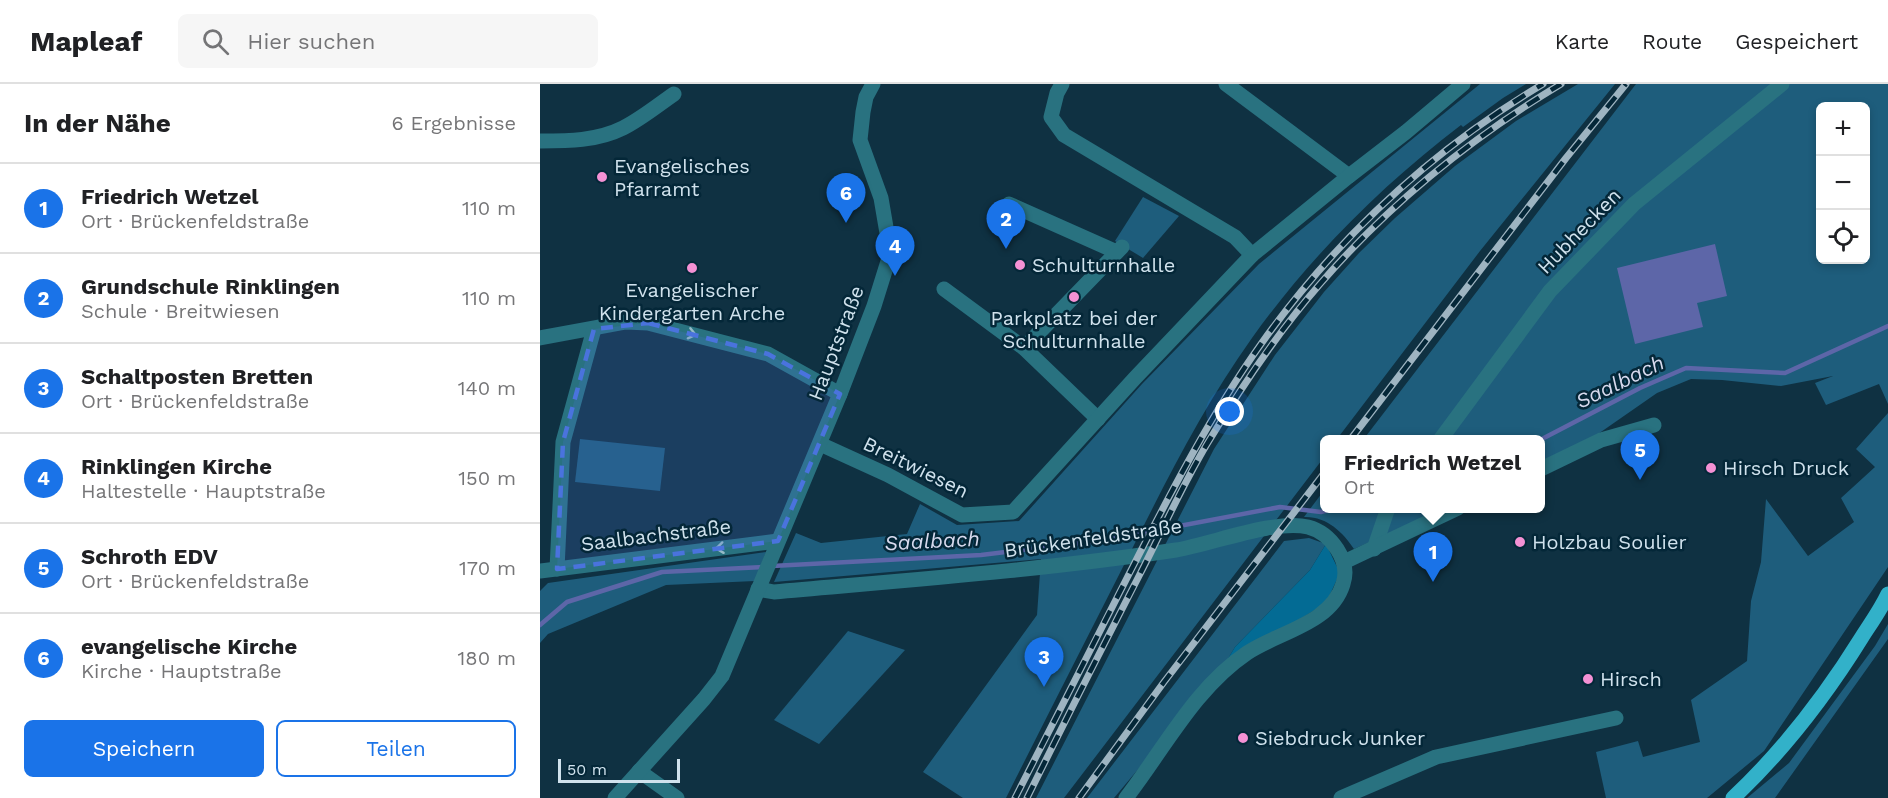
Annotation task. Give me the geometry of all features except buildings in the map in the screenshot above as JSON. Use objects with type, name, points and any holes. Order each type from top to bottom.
[{"type":"main road","points":[[1733,798],[1751,781],[1818,702],[1849,658],[1888,594]]},
{"type":"street","name":"Hauptstraße","points":[[615,798],[722,676],[820,444],[874,306],[889,258],[881,198],[860,140],[866,97],[873,84]]},
{"type":"street","points":[[1062,84],[1057,93],[1051,117],[1064,135],[1235,237],[1252,255]]},
{"type":"street","points":[[1226,84],[1349,176]]},
{"type":"street","name":"Breitwiesen","points":[[820,444],[962,515],[1013,512],[1135,378],[1252,255],[1463,84]]},
{"type":"street","name":"Hubhecken","points":[[1444,435],[1550,291],[1618,220],[1651,189],[1782,84]]},
{"type":"street","points":[[540,141],[594,138],[623,128],[674,94]]},
{"type":"street","points":[[1009,204],[1119,250],[1024,348]]},
{"type":"street","points":[[944,289],[1024,348],[1098,419]]},
{"type":"street","points":[[540,338],[626,322],[648,323],[768,354],[840,394]]},
{"type":"street","points":[[557,569],[563,442],[594,329]]},
{"type":"street","points":[[1545,467],[1601,440],[1654,425]]},
{"type":"street","points":[[1374,549],[1386,513]]},
{"type":"street","points":[[1126,798],[1192,706],[1225,670],[1248,652],[1315,618],[1326,610],[1343,587],[1346,576],[1344,562],[1448,513]]},
{"type":"street","name":"Brückenfeldstraße","points":[[760,585],[774,592],[993,573],[1178,549],[1281,526],[1306,526],[1314,529],[1330,541],[1344,562]]},
{"type":"street","name":"Saalbachstraße","points":[[540,571],[776,544]]},
{"type":"street","points":[[1341,798],[1436,756],[1616,718]]},
{"type":"street","points":[[639,771],[677,798]]},
{"type":"highlighted area","points":[[648,323],[768,354],[840,394],[778,541],[557,569],[563,442],[594,329]]},
{"type":"shaded area","points":[[1480,84],[1526,84],[1463,127],[1461,125],[1431,148],[1348,224],[1274,308],[1216,392],[1169,477],[1006,798],[963,798],[923,772],[1037,615],[1041,559],[774,582],[796,533],[821,543],[907,534],[920,504],[957,525],[1019,521],[1142,384],[1259,264]]},
{"type":"shaded area","points":[[1578,84],[1615,84],[1480,251],[1340,435],[1320,435],[1320,463],[1064,798],[1036,798],[1214,449],[1275,355],[1324,292],[1395,218],[1455,166],[1516,121]]},
{"type":"shaded area","points":[[1636,84],[1888,84],[1888,404],[1879,384],[1826,405],[1815,383],[1833,376],[1781,386],[1691,379],[1657,393],[1598,434],[1545,460],[1545,435],[1367,435]]},
{"type":"shaded area","points":[[1143,197],[1179,216],[1143,258],[1115,241]]},
{"type":"shaded area","points":[[1715,244],[1727,296],[1697,303],[1703,327],[1635,344],[1617,268]]},
{"type":"shaded area","points":[[1888,413],[1888,567],[1764,751],[1707,798],[1606,798],[1596,752],[1638,741],[1643,757],[1700,742],[1691,700],[1747,661],[1751,601],[1761,562],[1766,499],[1808,556],[1854,522],[1841,498],[1875,467],[1856,449]]},
{"type":"shaded area","points":[[580,439],[665,448],[660,491],[575,482]]},
{"type":"shaded area","points":[[1320,496],[1320,513],[1435,513],[1354,549],[1345,537],[1327,522],[1304,517]]},
{"type":"shaded area","points":[[1309,538],[1326,544],[1310,570],[1235,647],[1222,669],[1114,798],[1087,798],[1284,541]]},
{"type":"shaded area","points":[[1326,544],[1340,573],[1326,603],[1223,667],[1235,647],[1310,570]]},
{"type":"shaded area","points":[[766,552],[755,581],[666,585],[548,634],[540,643],[540,591],[548,583]]},
{"type":"shaded area","points":[[1888,624],[1888,639],[1775,798],[1747,798],[1789,763],[1875,646]]},
{"type":"shaded area","points":[[848,631],[905,650],[819,744],[774,720]]},
{"type":"waterway","name":"Saalbach","points":[[1545,437],[1640,388],[1686,368],[1785,373],[1888,326]]},
{"type":"waterway","name":"Saalbach","points":[[772,566],[981,555],[1105,540],[1280,507],[1320,512]]},
{"type":"waterway","name":"Saalbach","points":[[540,625],[567,602],[662,572],[764,567]]},
{"type":"railway","points":[[1015,798],[1174,487],[1224,400],[1261,344],[1321,268],[1388,199],[1463,138],[1543,84]]},
{"type":"railway","points":[[1027,798],[1189,476],[1233,403],[1274,342],[1346,255],[1403,200],[1463,150],[1561,84]]},
{"type":"railway","points":[[1354,435],[1566,158],[1626,84]]},
{"type":"railway","points":[[1079,798],[1164,682],[1320,479]]},
{"type":"place","name":"Evangelisches Pfarramt","points":[[602,177]]},
{"type":"place","name":"evangelische Kirche","points":[[846,223]]},
{"type":"place","name":"Grundschule Rinklingen","points":[[1006,249]]},
{"type":"place","name":"Schulturnhalle","points":[[1020,265]]},
{"type":"place","name":"Evangelischer Kindergarten Arche","points":[[692,268]]},
{"type":"place","name":"Rinklingen Kirche","points":[[895,276]]},
{"type":"place","name":"Parkplatz bei der Schulturnhalle","points":[[1074,297]]},
{"type":"place","name":"Hirsch Druck","points":[[1711,468]]},
{"type":"place","name":"Schroth EDV","points":[[1640,480]]},
{"type":"place","name":"Holzbau Soulier","points":[[1520,542]]},
{"type":"place","name":"Friedrich Wetzel","points":[[1433,582]]},
{"type":"place","name":"Hirsch","points":[[1588,679]]},
{"type":"place","name":"Schaltposten Bretten","points":[[1044,687]]},
{"type":"place","name":"Siebdruck Junker","points":[[1243,738]]}]
